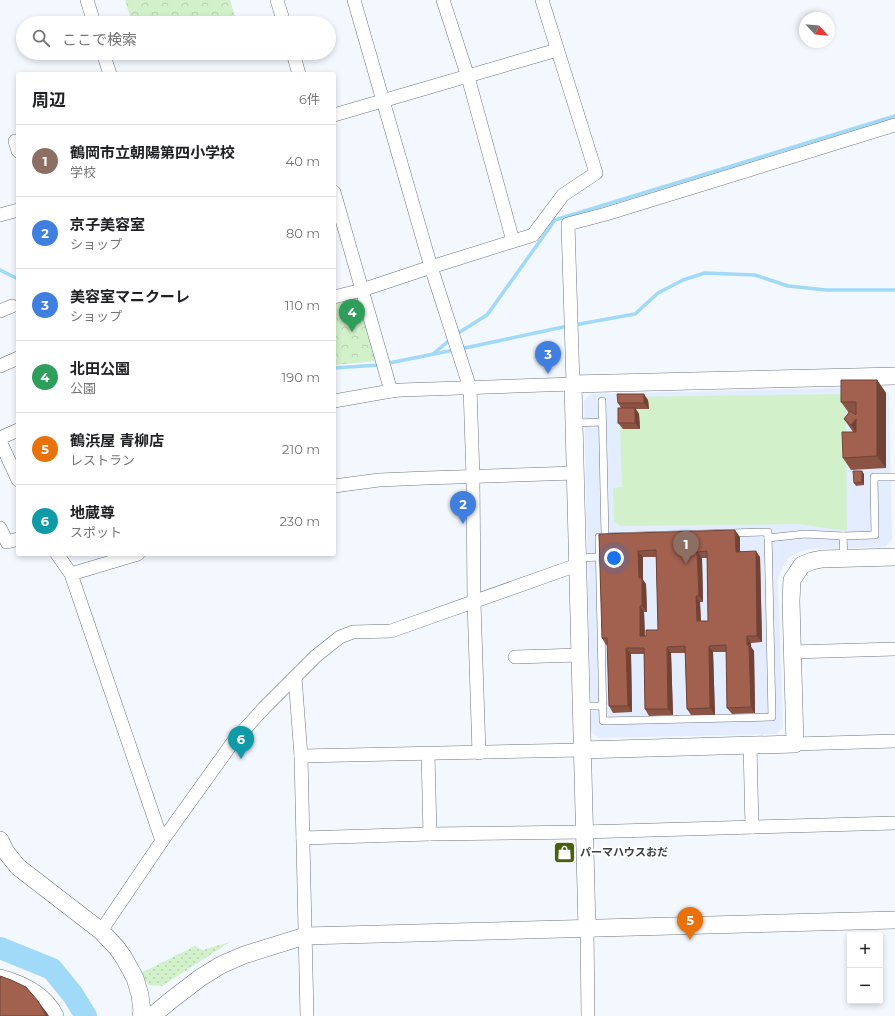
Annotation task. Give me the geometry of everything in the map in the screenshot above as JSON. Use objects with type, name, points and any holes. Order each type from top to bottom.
[{"type":"street","points":[[87,0],[92,16]]},
{"type":"street","points":[[277,0],[282,16]]},
{"type":"street","points":[[354,0],[431,267],[470,388],[473,477],[474,602],[479,753]]},
{"type":"street","points":[[443,0],[468,77],[513,241]]},
{"type":"street","points":[[336,296],[362,290],[533,235],[563,195],[596,173],[542,0]]},
{"type":"street","points":[[336,115],[557,50]]},
{"type":"street","points":[[106,60],[109,72]]},
{"type":"street","points":[[295,60],[299,72]]},
{"type":"street","points":[[588,1016],[587,928],[568,224],[606,214],[895,125]]},
{"type":"street","points":[[336,199],[392,391]]},
{"type":"street","points":[[0,215],[16,211]]},
{"type":"street","points":[[0,366],[16,359]]},
{"type":"street","points":[[336,402],[392,391],[573,384],[895,376]]},
{"type":"street","points":[[16,431],[0,440],[16,476]]},
{"type":"street","points":[[336,486],[379,480],[575,473]]},
{"type":"street","points":[[0,528],[7,542],[16,540]]},
{"type":"street","points":[[58,556],[71,574],[162,841]]},
{"type":"street","points":[[71,574],[131,556]]},
{"type":"street","points":[[795,744],[792,652],[792,580],[802,565],[812,561],[822,559],[895,557]]},
{"type":"street","points":[[101,931],[162,841],[233,742],[264,708],[316,656],[340,637],[353,632],[391,631],[474,602],[577,562]]},
{"type":"street","points":[[792,652],[895,649]]},
{"type":"street","points":[[515,657],[579,655]]},
{"type":"street","points":[[295,677],[301,756],[307,1016]]},
{"type":"street","points":[[301,756],[479,753],[895,741]]},
{"type":"street","points":[[750,745],[752,827]]},
{"type":"street","points":[[428,754],[430,834]]},
{"type":"street","points":[[302,838],[895,823]]},
{"type":"street","points":[[0,840],[6,852],[18,867],[101,931],[117,948],[135,978],[140,995],[141,1016]]},
{"type":"street","points":[[152,1016],[194,983],[221,965],[244,955],[305,936],[895,920]]},
{"type":"street","points":[[0,978],[20,985],[35,994],[46,1002],[55,1016]]},
{"type":"lane","points":[[602,401],[605,536]]},
{"type":"lane","points":[[574,423],[602,422]]},
{"type":"lane","points":[[768,538],[805,534],[843,536],[875,535],[874,477],[895,477]]},
{"type":"lane","points":[[768,532],[772,717],[603,721],[599,537],[605,536],[768,532]]},
{"type":"lane","points":[[843,536],[844,559]]},
{"type":"lane","points":[[577,562],[600,557]]},
{"type":"lane","points":[[581,706],[603,706]]},
{"type":"shaded area","points":[[881,387],[889,393],[892,539],[885,547],[809,549],[788,558],[777,580],[783,727],[776,734],[599,738],[591,732],[584,401],[590,394]]},
{"type":"green space","points":[[125,0],[230,0],[235,16],[130,16]]},
{"type":"green space","points":[[360,295],[379,361],[336,365],[336,301]]},
{"type":"green space","points":[[846,394],[847,531],[798,524],[621,526],[614,522],[613,488],[622,487],[619,397]]},
{"type":"green space","points":[[230,942],[162,986],[149,985],[139,974],[195,946],[202,950]]},
{"type":"building","points":[[841,380],[877,380],[877,456],[843,458],[842,432],[856,432],[856,419],[851,425],[844,419],[850,411],[856,415],[856,402],[841,402]]},
{"type":"building","points":[[617,394],[644,394],[644,403],[618,403]]},
{"type":"building","points":[[618,408],[635,408],[635,423],[618,423]]},
{"type":"building","points":[[853,471],[862,471],[862,482],[854,483]]},
{"type":"building","points":[[735,530],[736,552],[756,551],[757,636],[747,636],[747,645],[749,645],[751,707],[727,708],[726,645],[709,646],[710,708],[687,709],[685,646],[667,647],[668,709],[645,709],[644,648],[626,648],[628,706],[609,706],[607,638],[602,638],[599,534]],"holes":[[[656,550],[658,630],[646,630],[646,636],[640,636],[642,578],[639,578],[638,551]],[[707,551],[708,621],[697,621],[696,596],[699,596],[697,552]]]},
{"type":"building","points":[[0,976],[26,987],[38,1001],[46,1016],[0,1016]]},
{"type":"waterway","points":[[455,335],[487,315],[555,220],[895,116]]},
{"type":"waterway","points":[[0,270],[16,278]]},
{"type":"waterway","points":[[574,325],[635,314],[658,293],[683,280],[705,273],[755,275],[788,286],[826,290],[895,290]]},
{"type":"waterway","points":[[460,349],[568,326]]},
{"type":"waterway","points":[[433,354],[451,339]]},
{"type":"waterway","points":[[336,368],[379,365],[454,350]]},
{"type":"waterway","points":[[0,948],[52,969],[73,995],[86,1016]]},
{"type":"place","name":"北田公園","points":[[352,332]]},
{"type":"place","name":"美容室マニクーレ","points":[[548,374]]},
{"type":"place","name":"京子美容室","points":[[463,524]]},
{"type":"place","name":"鶴岡市立朝陽第四小学校","points":[[686,564]]},
{"type":"place","name":"地蔵尊","points":[[241,759]]},
{"type":"place","name":"パーマハウスおだ","points":[[564,852]]},
{"type":"place","name":"鶴浜屋 青柳店","points":[[690,940]]}]
